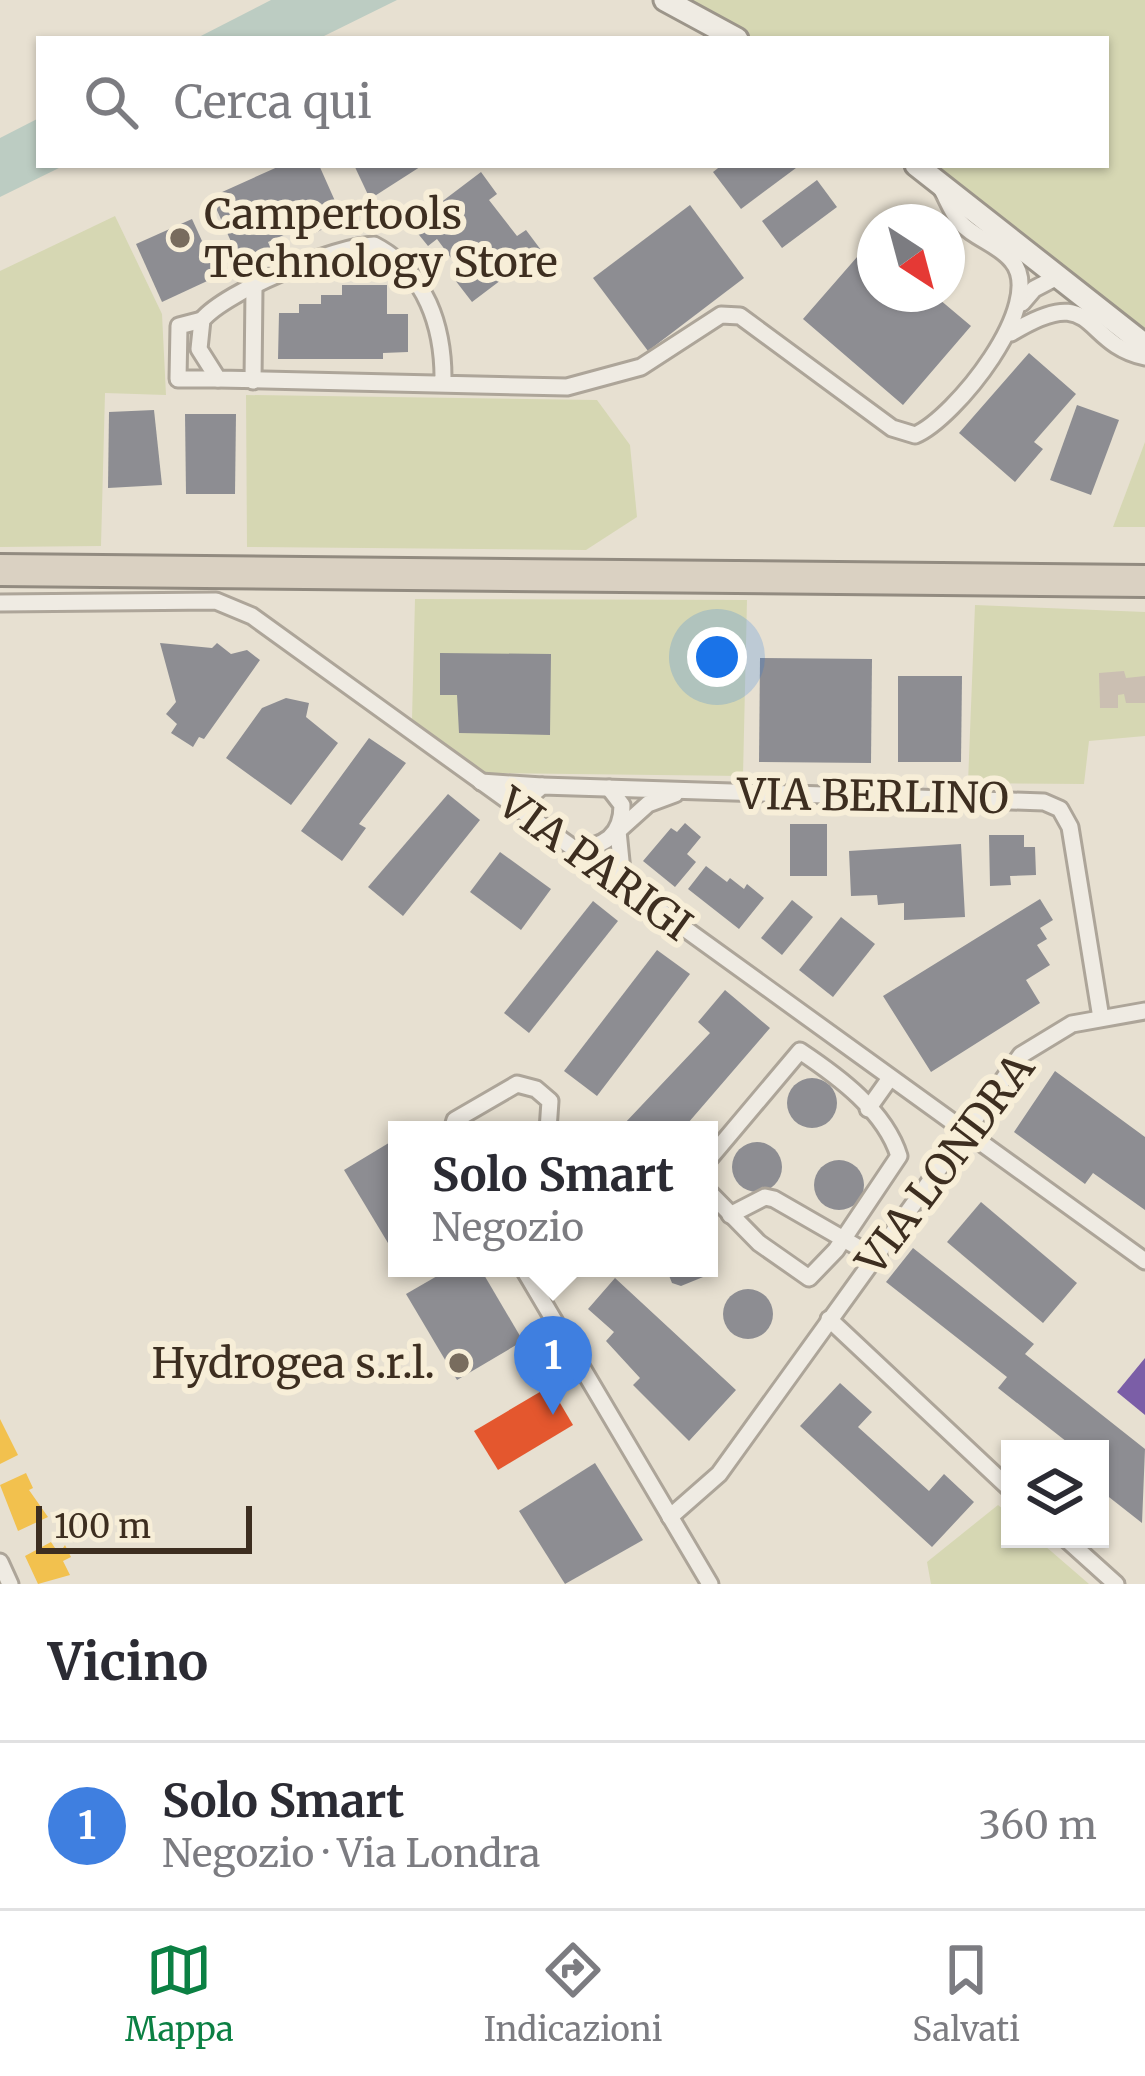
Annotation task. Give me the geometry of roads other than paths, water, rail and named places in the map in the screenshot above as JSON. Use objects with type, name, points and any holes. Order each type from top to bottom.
[{"type":"highway","points":[[0,570],[1145,581]]},
{"type":"main road","points":[[664,0],[731,36]]},
{"type":"main road","points":[[919,168],[1145,345]]},
{"type":"street","points":[[939,186],[961,224],[1012,260],[1021,277],[1022,304]]},
{"type":"street","points":[[442,383],[440,327],[410,273],[374,244],[351,246],[254,288],[211,310],[202,320],[179,326],[178,379],[567,387],[603,381],[641,367],[721,315],[740,316],[892,428],[915,435],[937,420],[1008,334],[1034,289],[1057,277]]},
{"type":"street","points":[[253,381],[254,288]]},
{"type":"street","points":[[1008,334],[1045,314],[1081,314],[1134,355],[1145,357]]},
{"type":"street","points":[[202,320],[199,349],[218,379]]},
{"type":"street","name":"VIA PARIGI","points":[[0,603],[216,601],[233,606],[1145,1261]]},
{"type":"street","name":"VIA BERLINO","points":[[481,782],[684,793],[1024,798],[1060,809],[1070,827],[1101,1018]]},
{"type":"street","points":[[527,815],[527,799],[542,785]]},
{"type":"street","points":[[609,788],[622,805],[618,831],[622,871],[640,896]]},
{"type":"street","points":[[575,849],[604,843],[648,804],[684,793]]},
{"type":"street","name":"VIA LONDRA","points":[[670,1517],[719,1474],[963,1129],[1021,1055],[1072,1024],[1145,1011]]},
{"type":"street","points":[[718,1149],[800,1052],[892,1132],[898,1156],[844,1239],[808,1278],[790,1270],[718,1202]]},
{"type":"street","points":[[868,1108],[890,1078]]},
{"type":"street","points":[[455,1121],[517,1084],[536,1089],[550,1101],[549,1121]]},
{"type":"street","points":[[730,1215],[765,1197],[873,1256]]},
{"type":"street","points":[[529,1277],[710,1584]]},
{"type":"street","name":"VIA LONDRA","points":[[829,1319],[1001,1481]]},
{"type":"street","points":[[1076,1548],[1116,1584]]},
{"type":"street","points":[[0,1562],[10,1584]]},
{"type":"place","name":"Campertools Technology Store","points":[[180,238]]},
{"type":"place","name":"Hydrogea s.r.l.","points":[[459,1363]]},
{"type":"place","name":"Solo Smart","points":[[553,1415]]}]
